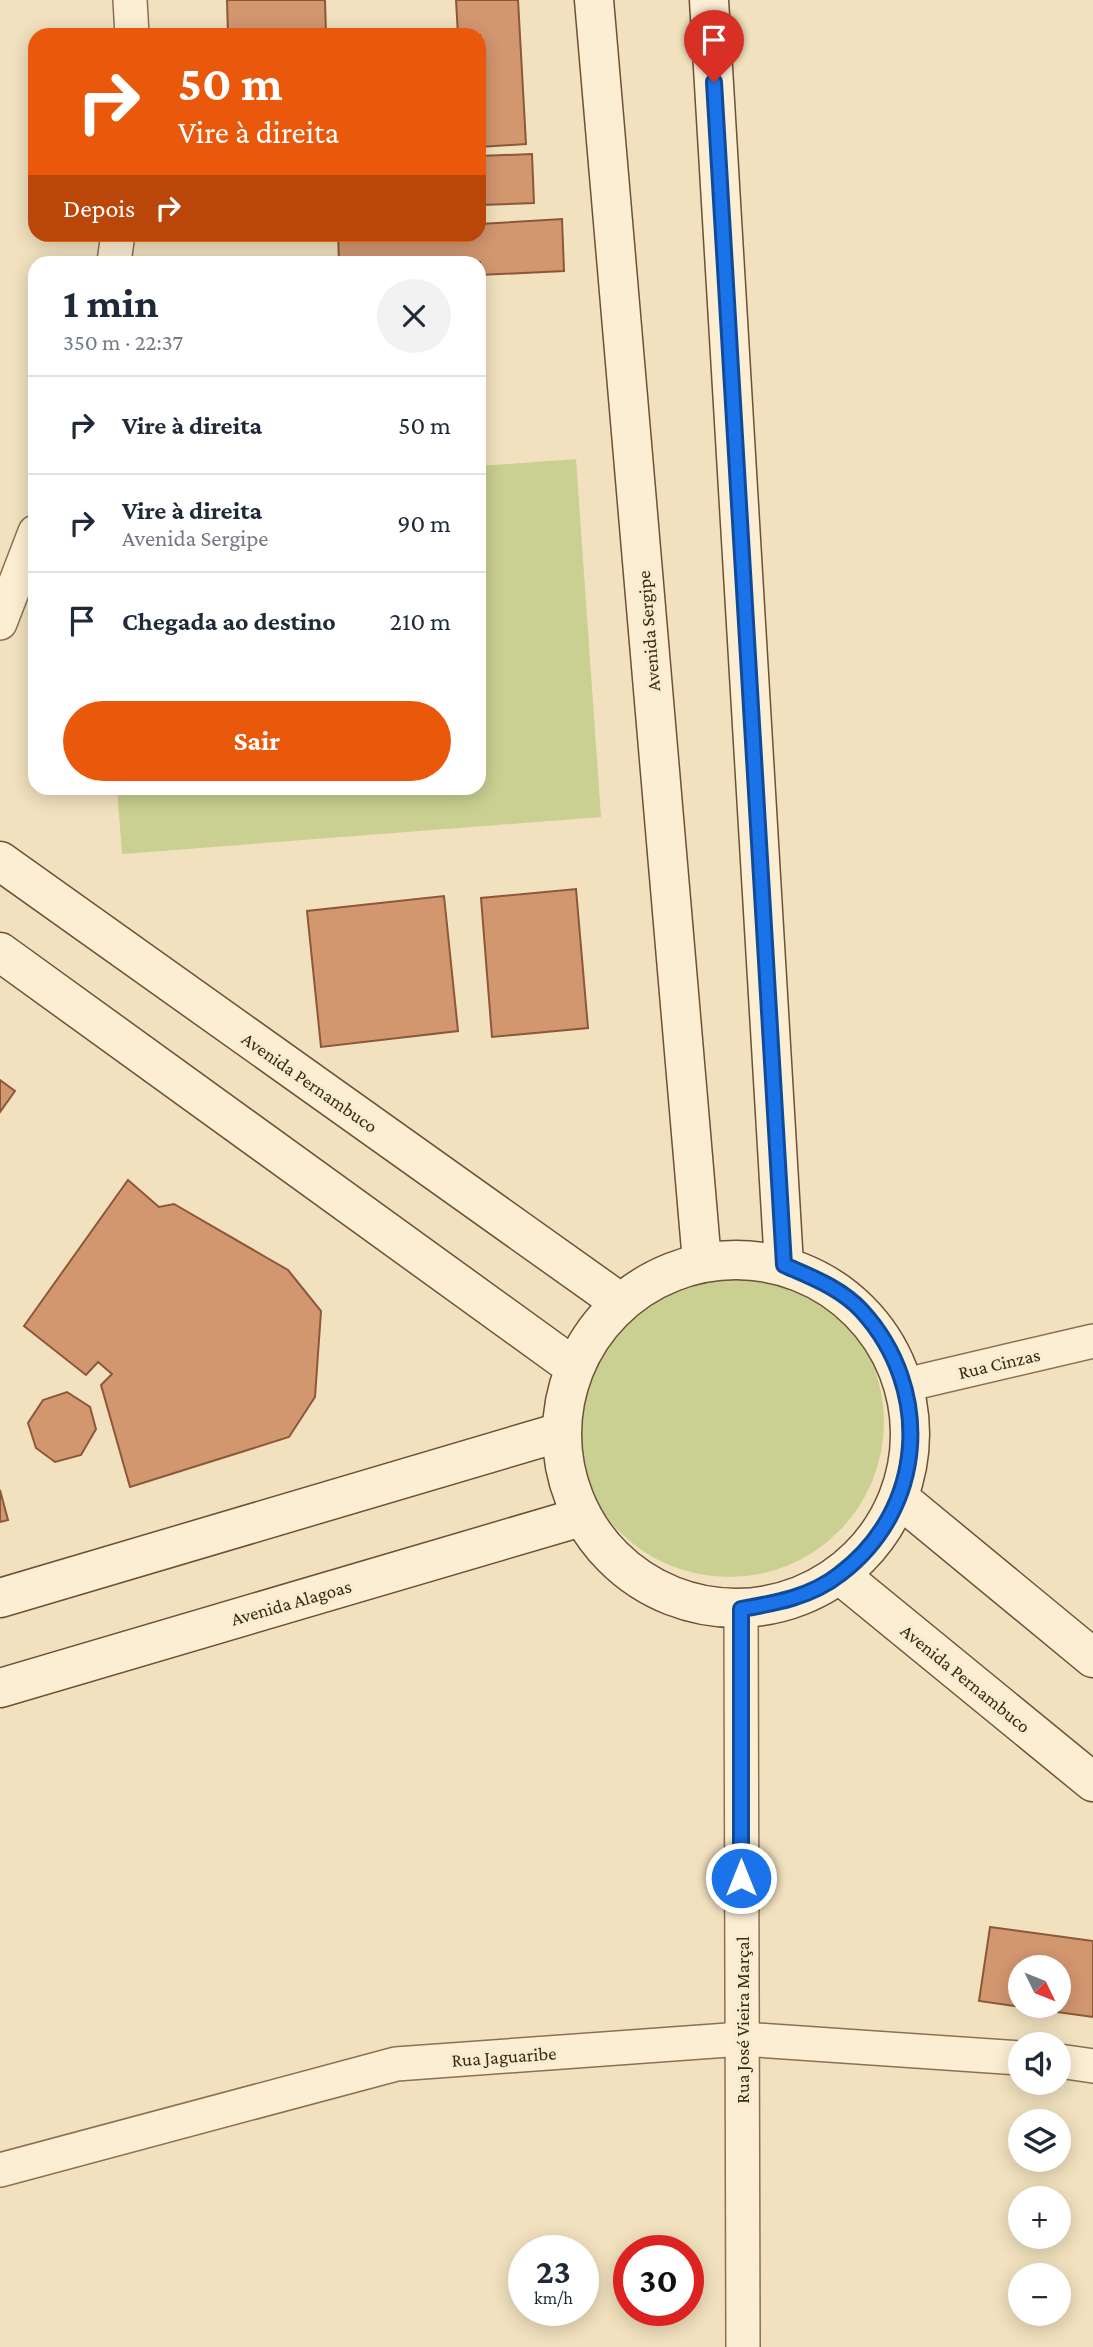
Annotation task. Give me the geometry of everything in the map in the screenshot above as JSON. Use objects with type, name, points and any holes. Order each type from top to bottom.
[{"type":"street","points":[[130,0],[132,28]]},
{"type":"street","name":"Avenida Sergipe","points":[[594,0],[702,1262]]},
{"type":"street","points":[[709,0],[784,1265]]},
{"type":"street","points":[[0,623],[28,550]]},
{"type":"street","name":"Avenida Pernambuco","points":[[0,861],[621,1303]]},
{"type":"street","points":[[0,952],[574,1367]]},
{"type":"street","points":[[743,1258],[784,1265],[825,1282],[860,1309],[887,1344],[905,1385],[911,1422],[909,1461],[900,1498],[875,1540],[840,1575],[793,1600],[741,1609],[692,1605],[648,1586],[610,1557],[581,1517],[565,1476],[561,1432],[574,1367],[594,1332],[621,1303],[659,1277],[702,1262],[743,1258]]},
{"type":"street","name":"Rua Cinzas","points":[[905,1385],[1093,1342]]},
{"type":"street","points":[[0,1598],[561,1432]]},
{"type":"street","points":[[900,1498],[1093,1658]]},
{"type":"street","name":"Avenida Alagoas","points":[[0,1688],[581,1517]]},
{"type":"street","name":"Avenida Pernambuco","points":[[840,1575],[1093,1782]]},
{"type":"street","name":"Rua José Vieira Marçal","points":[[741,1609],[743,2347]]},
{"type":"street","name":"Rua Jaguaribe","points":[[0,2169],[396,2064],[742,2039],[1008,2057]]},
{"type":"street","points":[[1071,2062],[1093,2066]]},
{"type":"green space","points":[[576,459],[601,817],[122,854],[118,795],[486,795],[486,466]]},
{"type":"green space","points":[[729,1267],[774,1273],[802,1285],[839,1312],[866,1349],[878,1377],[884,1422],[878,1467],[866,1495],[839,1532],[802,1559],[774,1571],[729,1577],[684,1571],[656,1559],[619,1532],[592,1495],[580,1467],[574,1422],[580,1377],[592,1349],[619,1312],[656,1285],[684,1273]]},
{"type":"building","points":[[227,0],[325,0],[326,28],[228,28]]},
{"type":"building","points":[[456,0],[518,0],[526,144],[486,147],[486,28],[458,28]]},
{"type":"building","points":[[532,154],[534,203],[486,205],[486,156]]},
{"type":"building","points":[[562,219],[564,271],[486,275],[486,256],[339,256],[338,242],[486,242],[486,224]]},
{"type":"building","points":[[576,889],[588,1028],[492,1037],[481,898]]},
{"type":"building","points":[[444,896],[458,1031],[321,1047],[307,911]]},
{"type":"building","points":[[0,1080],[15,1091],[0,1112]]},
{"type":"building","points":[[128,1180],[159,1207],[174,1204],[288,1270],[321,1311],[315,1397],[289,1437],[130,1487],[101,1385],[112,1374],[98,1362],[86,1375],[24,1326]]},
{"type":"building","points":[[67,1392],[90,1407],[96,1429],[81,1455],[55,1462],[36,1448],[28,1423],[43,1400]]},
{"type":"building","points":[[0,1490],[8,1520],[0,1522]]},
{"type":"building","points":[[990,1927],[1093,1941],[1093,2017],[1071,2014],[1071,1955],[1008,1955],[1008,2005],[979,2001]]},
{"type":"route","points":[[714,82],[784,1265],[825,1282],[860,1309],[887,1344],[905,1385],[911,1422],[909,1461],[900,1498],[875,1540],[840,1575],[793,1600],[741,1609],[741,1878]]}]
